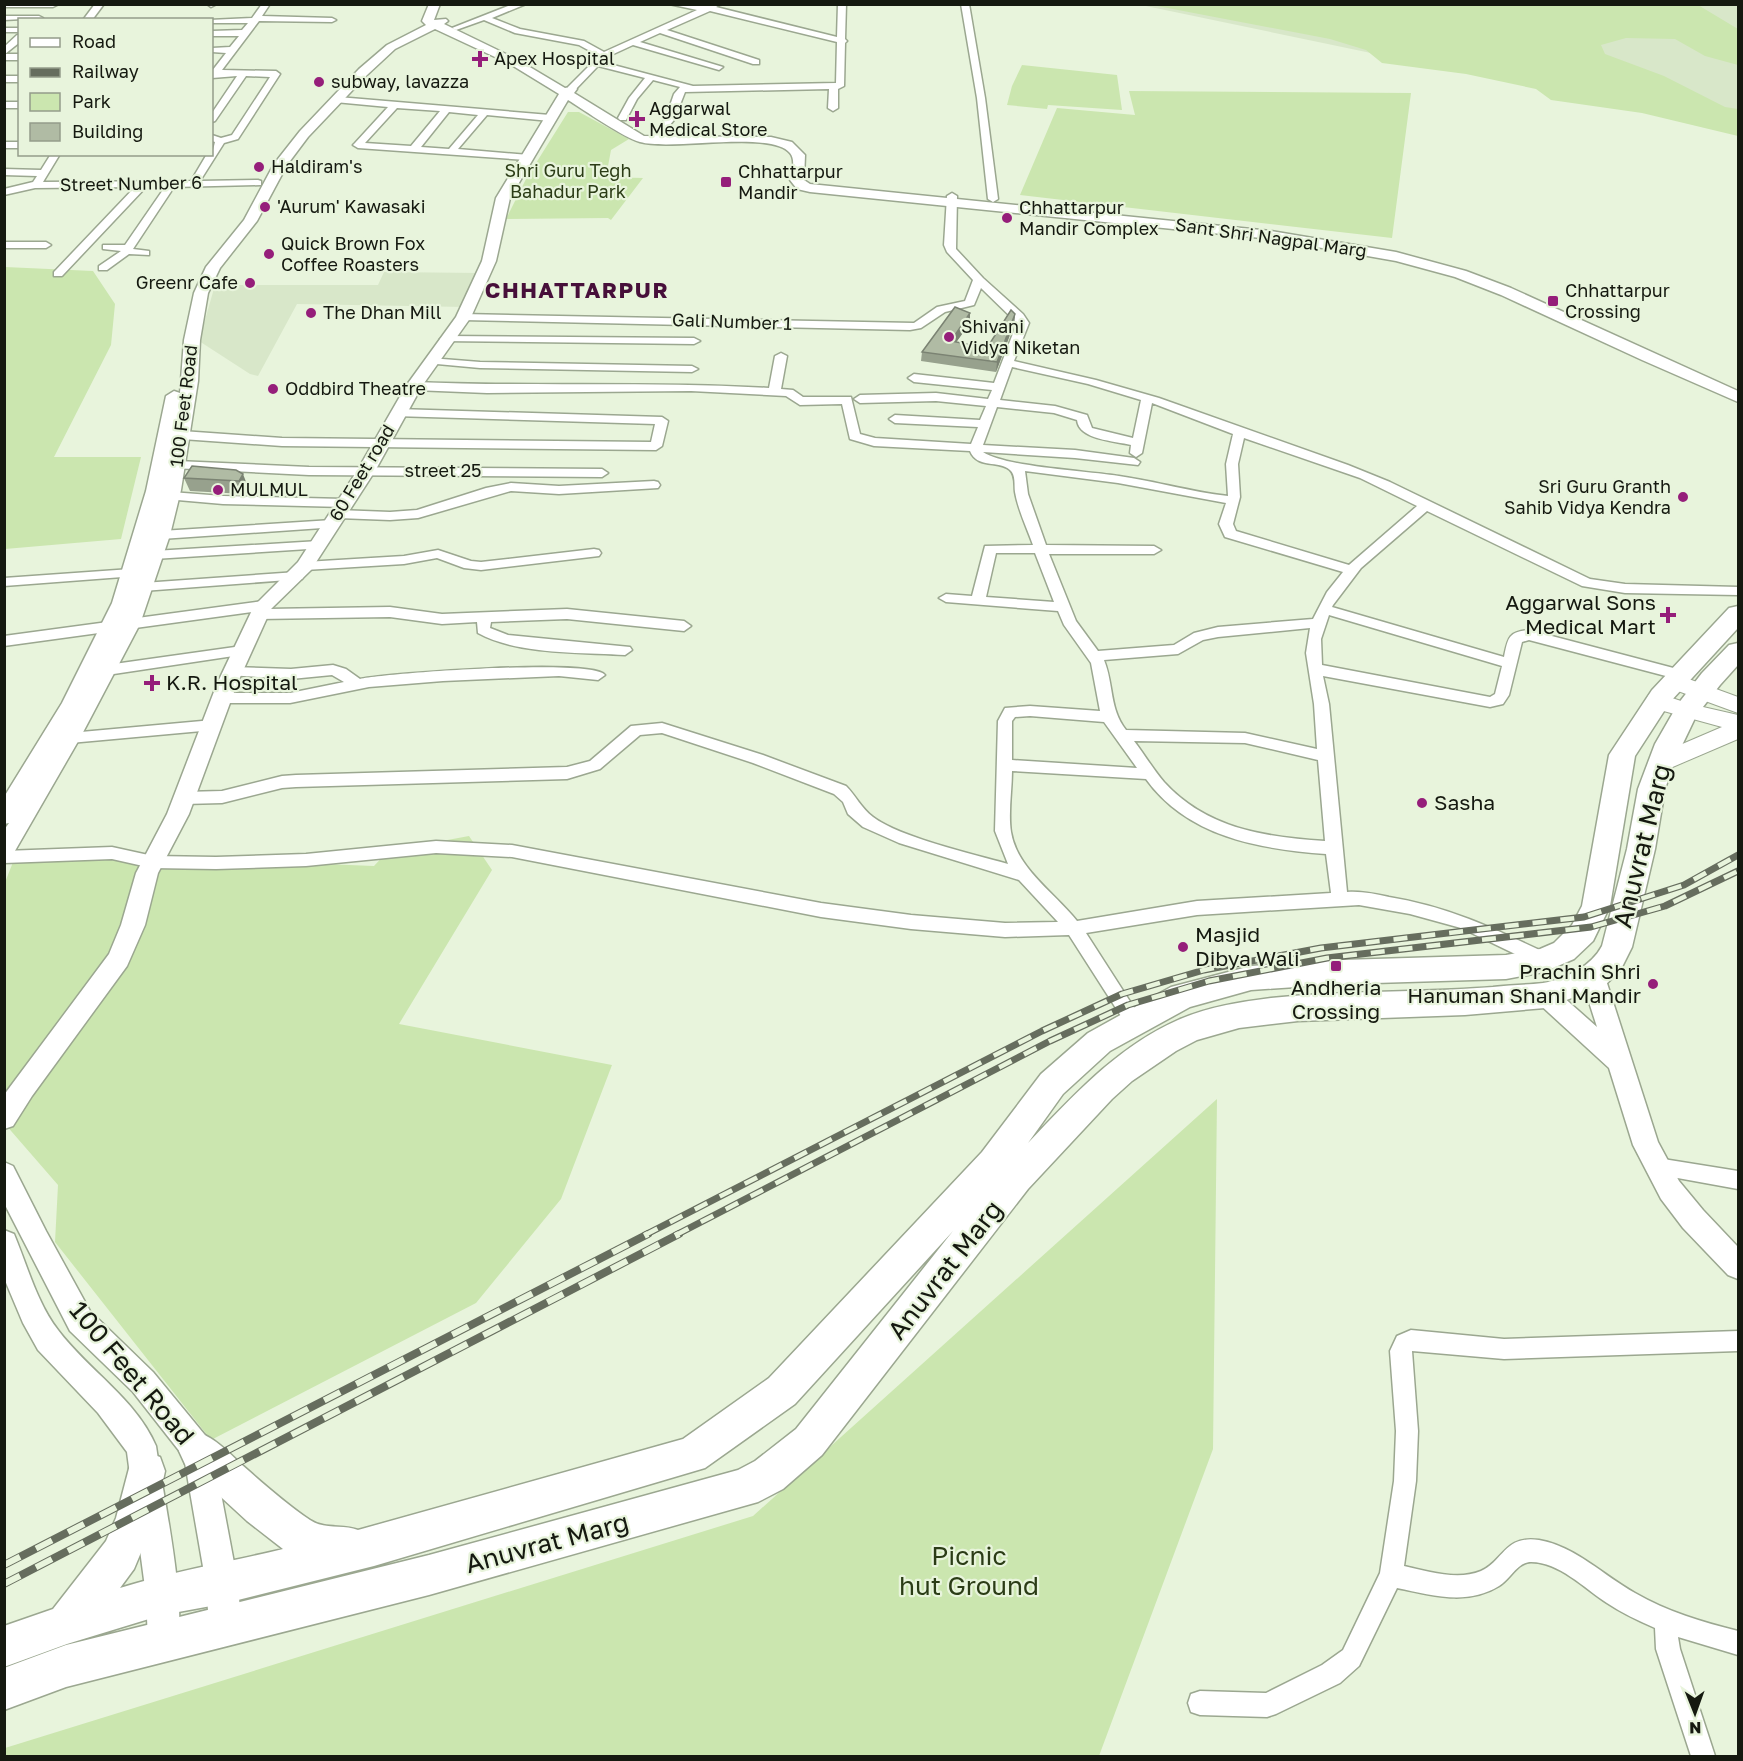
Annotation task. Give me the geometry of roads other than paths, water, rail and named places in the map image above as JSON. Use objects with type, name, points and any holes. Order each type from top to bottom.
[{"type":"highway","points":[[1680,692],[1738,614]]},
{"type":"highway","points":[[1680,692],[1738,651]]},
{"type":"highway","name":"Anuvrat Marg","points":[[4,1689],[66,1666],[603,1529],[744,1488],[769,1476],[809,1442],[1016,1178],[1121,1071],[1165,1042],[1189,1029],[1239,1015],[1298,1008],[1465,1002],[1545,995],[1593,977],[1609,962],[1617,947],[1653,783],[1680,692]]},
{"type":"highway","name":"Anuvrat Marg","points":[[4,1647],[67,1624],[162,1595],[222,1584],[374,1546],[692,1455],[782,1391],[994,1163],[1052,1084],[1099,1042],[1182,996],[1251,978],[1299,974],[1506,967],[1544,960],[1575,943],[1591,919],[1596,906],[1622,754],[1680,692]]},
{"type":"highway","points":[[198,1451],[300,1538],[325,1546],[374,1546]]},
{"type":"highway","points":[[67,1624],[120,1555],[135,1519],[147,1471]]},
{"type":"main road","points":[[1680,692],[1738,705]]},
{"type":"main road","points":[[1680,692],[1738,723]]},
{"type":"main road","points":[[1660,763],[1738,730]]},
{"type":"street","points":[[89,18],[100,4]]},
{"type":"street","points":[[213,74],[266,4]]},
{"type":"street","points":[[439,17],[483,17],[522,4]]},
{"type":"street","points":[[674,4],[711,7],[843,40]]},
{"type":"street","points":[[595,63],[689,87],[834,87],[842,84],[842,4]]},
{"type":"street","points":[[966,4],[981,98],[993,199]]},
{"type":"street","points":[[4,5],[53,5]]},
{"type":"street","points":[[4,16],[14,5]]},
{"type":"street","points":[[39,18],[53,5]]},
{"type":"street","points":[[568,91],[604,55],[711,7]]},
{"type":"street","points":[[4,16],[27,18]]},
{"type":"street","name":"Sant Shri Nagpal Marg","points":[[439,17],[514,62],[649,133],[657,135],[712,131],[788,135],[800,139],[814,158],[809,178],[814,183],[1336,238],[1436,260],[1476,272],[1522,290],[1633,344],[1738,388]]},
{"type":"street","name":"Sant Shri Nagpal Marg","points":[[439,17],[524,60],[641,139],[782,142],[799,155],[797,180],[802,186],[810,188],[952,199],[993,199],[1204,225],[1334,243],[1438,267],[1515,294],[1738,398]]},
{"type":"street","name":"100 Feet Road","points":[[4,816],[72,704],[122,603],[155,491],[184,355],[192,340],[201,293],[213,267],[250,221],[281,164],[304,134],[363,72],[391,47],[439,17]]},
{"type":"street","name":"100 Feet Road","points":[[4,850],[70,738],[130,624],[161,535],[182,435],[184,355],[178,340],[201,267],[293,132],[373,53],[397,36],[439,17]]},
{"type":"street","points":[[483,17],[518,31],[581,43],[604,55]]},
{"type":"street","points":[[213,21],[332,20]]},
{"type":"street","points":[[660,30],[756,62]]},
{"type":"street","points":[[213,33],[246,33]]},
{"type":"street","points":[[4,52],[12,42]]},
{"type":"street","points":[[632,42],[719,67]]},
{"type":"street","points":[[213,50],[233,50]]},
{"type":"street","points":[[213,61],[224,62]]},
{"type":"street","points":[[213,117],[244,72]]},
{"type":"street","points":[[213,74],[274,72],[276,76],[235,137],[216,139]]},
{"type":"street","points":[[622,118],[633,98],[650,78]]},
{"type":"street","points":[[657,135],[669,120],[680,90],[689,87]]},
{"type":"street","points":[[833,108],[834,87]]},
{"type":"street","name":"60 Feet road","points":[[4,1118],[23,1088],[118,959],[134,925],[143,886],[184,798],[232,672],[260,610],[301,571],[366,471],[414,386],[463,317],[489,261],[503,198],[568,91]]},
{"type":"street","points":[[338,100],[550,118]]},
{"type":"street","points":[[395,105],[358,145],[526,157]]},
{"type":"street","points":[[414,149],[447,109]]},
{"type":"street","points":[[451,152],[485,112]]},
{"type":"street","points":[[35,185],[55,156]]},
{"type":"street","points":[[194,183],[208,156]]},
{"type":"street","points":[[4,172],[44,173]]},
{"type":"street","points":[[103,268],[127,250],[172,183]]},
{"type":"street","name":"Street Number 6","points":[[4,192],[35,185],[258,183]]},
{"type":"street","points":[[58,274],[143,184]]},
{"type":"street","points":[[952,199],[949,245],[955,255],[979,280],[1022,320],[1022,327],[976,447],[976,454],[981,458],[1013,465],[1130,482],[1198,497],[1233,500]]},
{"type":"street","points":[[4,244],[46,245]]},
{"type":"street","points":[[107,247],[145,253]]},
{"type":"street","name":"Gali Number 1","points":[[463,317],[917,326],[937,310],[970,303],[979,280]]},
{"type":"street","points":[[684,388],[693,355],[693,321]]},
{"type":"street","points":[[446,339],[693,355]]},
{"type":"street","points":[[430,361],[480,365],[693,355]]},
{"type":"street","points":[[774,393],[781,356]]},
{"type":"street","points":[[1007,363],[1070,375],[1147,398],[1239,432],[1340,465],[1402,492],[1426,506],[1587,583],[1614,589],[1704,588],[1738,591]]},
{"type":"street","points":[[914,378],[999,387]]},
{"type":"street","points":[[414,386],[487,389],[684,388],[789,393],[800,401],[847,400],[854,436],[874,442],[1075,454],[1134,462]]},
{"type":"street","points":[[860,399],[936,397],[1066,412],[1083,418],[1084,427],[1088,431],[1137,443]]},
{"type":"street","points":[[1130,482],[1147,398]]},
{"type":"street","points":[[182,435],[282,442],[656,446],[662,421],[398,413]]},
{"type":"street","points":[[895,419],[949,420],[986,424]]},
{"type":"street","points":[[1239,432],[1232,464],[1235,486],[1226,524],[1230,534],[1353,571]]},
{"type":"street","name":"street 25","points":[[177,465],[309,471],[602,473]]},
{"type":"street","points":[[1013,465],[1021,476],[1022,494],[1041,551],[1069,622],[1096,656],[1103,681],[1104,704],[1108,717],[1149,774],[1185,810],[1227,831],[1255,840],[1278,844],[1333,849]]},
{"type":"street","points":[[171,496],[338,514],[390,516],[417,514],[511,487],[549,490],[654,485]]},
{"type":"street","points":[[1340,898],[1333,849],[1321,695],[1315,669],[1313,644],[1322,616],[1338,588],[1376,547],[1426,506]]},
{"type":"street","points":[[161,535],[338,514]]},
{"type":"street","points":[[154,555],[319,545]]},
{"type":"street","points":[[978,601],[990,549],[1154,550]]},
{"type":"street","points":[[143,587],[404,560],[438,554],[469,565],[481,566],[594,554]]},
{"type":"street","points":[[4,582],[131,573]]},
{"type":"street","points":[[946,598],[1063,607]]},
{"type":"street","points":[[4,642],[130,624],[260,610],[407,613],[442,619],[598,615],[684,626]]},
{"type":"street","points":[[1096,656],[1182,648],[1199,636],[1322,616],[1509,663]]},
{"type":"street","points":[[484,618],[483,630],[499,638],[625,650]]},
{"type":"street","points":[[1315,669],[1490,702],[1498,700],[1502,695],[1515,640],[1519,636],[1529,635],[1680,692]]},
{"type":"street","points":[[107,670],[242,651]]},
{"type":"street","points":[[232,672],[291,674],[333,670],[357,685]]},
{"type":"street","points":[[223,698],[290,698],[357,685],[412,678],[501,672],[559,671],[598,675]]},
{"type":"street","points":[[1108,717],[1030,711],[1010,712],[1005,721],[1003,831],[1010,856],[1023,875],[1073,928],[1134,1022]]},
{"type":"street","points":[[70,738],[213,725]]},
{"type":"street","points":[[184,798],[222,797],[282,782],[296,781],[567,773],[595,765],[636,730],[662,728],[758,759],[840,790],[849,799],[854,810],[869,823],[905,839],[1023,875]]},
{"type":"street","points":[[1120,735],[1220,736],[1269,743],[1325,756]]},
{"type":"street","points":[[1005,765],[1149,774]]},
{"type":"street","points":[[4,857],[112,853],[138,857],[306,860],[436,847],[512,850],[821,910],[921,923],[1005,930],[1073,928],[1197,908],[1340,898],[1377,901],[1438,914],[1466,923],[1544,960]]},
{"type":"street","points":[[1593,977],[1637,1124],[1657,1167],[1670,1190],[1693,1219],[1738,1266]]},
{"type":"street","points":[[1545,995],[1590,1034],[1621,1065]]},
{"type":"street","points":[[1657,1167],[1738,1180]]},
{"type":"street","name":"100 Feet Road","points":[[4,1174],[36,1240],[80,1321],[143,1382],[198,1451],[222,1584],[225,1624]]},
{"type":"street","name":"100 Feet Road","points":[[4,1244],[33,1313],[48,1340],[108,1403],[141,1446],[147,1471],[162,1595],[164,1641]]},
{"type":"street","points":[[1200,1703],[1267,1706],[1331,1674],[1351,1658],[1391,1575],[1405,1481],[1407,1431],[1401,1351],[1404,1343],[1411,1340],[1466,1347],[1504,1348],[1738,1341]]},
{"type":"street","points":[[1391,1575],[1467,1586],[1492,1578],[1508,1559],[1518,1553],[1544,1552],[1557,1557],[1625,1601],[1668,1623],[1738,1643]]},
{"type":"street","points":[[1668,1623],[1666,1635],[1668,1649],[1703,1756]]},
{"type":"railway","points":[[645,1235],[1042,1031],[1122,994],[1204,970],[1321,948],[1584,917],[1684,885],[1738,855]]},
{"type":"railway","points":[[676,1235],[1050,1041],[1128,1005],[1209,981],[1327,958],[1591,927],[1665,906],[1738,871]]},
{"type":"railway","points":[[4,1565],[648,1234]]},
{"type":"railway","points":[[4,1584],[679,1234]]},
{"type":"place","name":"Apex Hospital","points":[[480,59]]},
{"type":"place","name":"subway, lavazza","points":[[319,82]]},
{"type":"place","name":"Aggarwal Medical Store","points":[[637,119]]},
{"type":"place","name":"Haldiram's","points":[[259,167]]},
{"type":"place","name":"Chhattarpur Mandir","points":[[726,182]]},
{"type":"place","name":"'Aurum' Kawasaki","points":[[265,207]]},
{"type":"place","name":"Chhattarpur Mandir Complex","points":[[1007,218]]},
{"type":"place","name":"Quick Brown Fox Coffee Roasters","points":[[269,254]]},
{"type":"place","name":"Greenr Cafe","points":[[250,283]]},
{"type":"place","name":"Chhattarpur Crossing","points":[[1553,301]]},
{"type":"place","name":"The Dhan Mill","points":[[311,313]]},
{"type":"place","name":"Shivani Vidya Niketan","points":[[949,337]]},
{"type":"place","name":"Oddbird Theatre","points":[[273,389]]},
{"type":"place","name":"MULMUL","points":[[218,490]]},
{"type":"place","name":"Sri Guru Granth Sahib Vidya Kendra","points":[[1683,497]]},
{"type":"place","name":"Aggarwal Sons Medical Mart","points":[[1668,615]]},
{"type":"place","name":"K.R. Hospital","points":[[152,683]]},
{"type":"place","name":"Sasha","points":[[1422,803]]},
{"type":"place","name":"Masjid Dibya Wali","points":[[1183,947]]},
{"type":"place","name":"Andheria Crossing","points":[[1336,966]]},
{"type":"place","name":"Prachin Shri Hanuman Shani Mandir","points":[[1653,984]]},
{"type":"district","name":"CHHATTARPUR","points":[[577,290]]},
{"type":"park label","name":"Shri Guru Tegh Bahadur Park","points":[[568,181]]},
{"type":"park label","name":"Picnic hut Ground","points":[[969,1570]]}]
